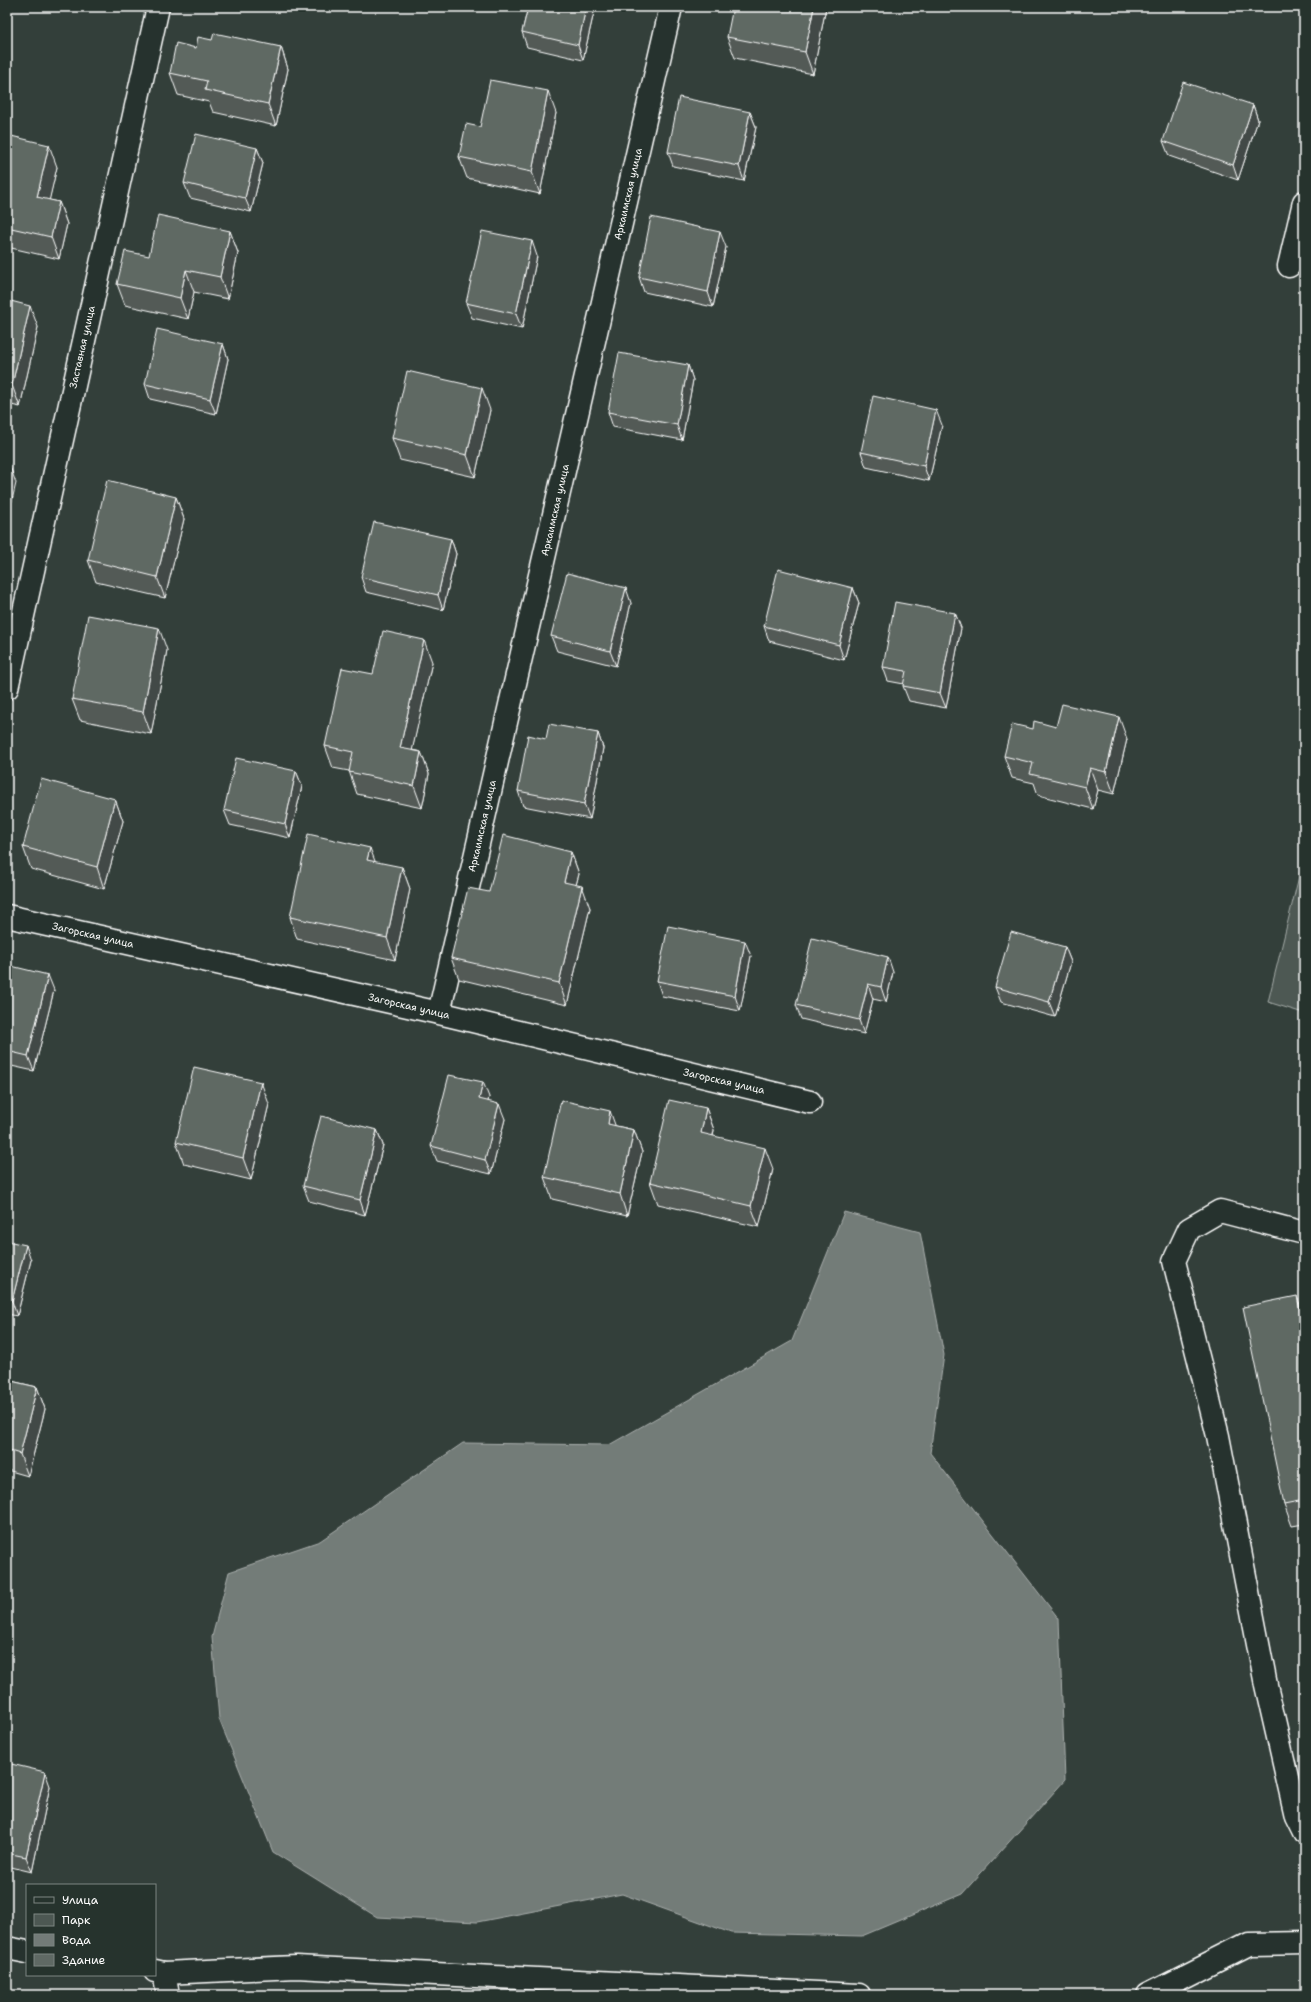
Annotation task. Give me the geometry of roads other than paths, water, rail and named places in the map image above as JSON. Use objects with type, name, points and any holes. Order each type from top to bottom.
[{"type":"street","name":"Заставная улица","points":[[7,688],[158,7]]},
{"type":"street","name":"Аркаимская улица","points":[[439,1012],[671,7]]},
{"type":"street","points":[[1289,266],[1304,202]]},
{"type":"street","name":"Загорская улица","points":[[7,916],[439,1012],[810,1102]]},
{"type":"street","points":[[1304,1233],[1220,1211],[1189,1229],[1174,1261],[1218,1436],[1266,1685],[1296,1816],[1304,1832]]},
{"type":"street","points":[[1148,1995],[1249,1944],[1304,1943]]},
{"type":"street","points":[[7,1948],[26,1952]]},
{"type":"street","points":[[168,1995],[160,1972],[296,1967],[859,1995]]},
{"type":"water","points":[[844,1212],[920,1232],[944,1355],[930,1453],[1059,1619],[1065,1780],[962,1894],[862,1936],[731,1933],[622,1894],[477,1922],[377,1917],[273,1852],[219,1719],[212,1637],[229,1572],[320,1541],[463,1443],[609,1445],[792,1341]]}]
